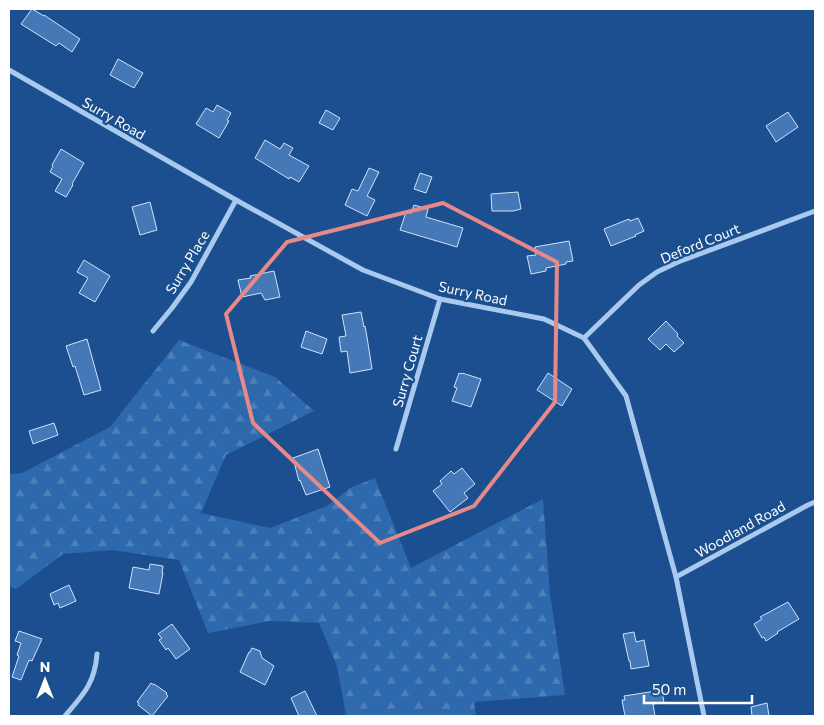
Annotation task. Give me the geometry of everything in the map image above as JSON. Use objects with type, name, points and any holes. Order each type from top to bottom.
[{"type":"street","name":"Surry Road","points":[[9,70],[236,200],[363,270],[440,299],[544,319],[584,338],[626,396],[676,577],[704,716]]},
{"type":"street","name":"Surry Place","points":[[153,331],[191,282],[236,200]]},
{"type":"street","name":"Deford Court","points":[[584,338],[639,286],[657,272],[678,262],[815,210]]},
{"type":"street","name":"Surry Court","points":[[396,449],[440,299]]},
{"type":"street","name":"Woodland Road","points":[[676,577],[815,502]]},
{"type":"street","points":[[65,716],[90,684],[96,666],[97,654]]},
{"type":"highlighted area","points":[[443,203],[557,262],[555,402],[474,506],[380,543],[253,423],[226,314],[287,242]]},
{"type":"green space","points":[[179,340],[275,377],[314,411],[226,455],[201,513],[270,528],[327,506],[350,488],[375,478],[411,568],[543,499],[550,594],[565,695],[474,702],[476,716],[346,716],[337,666],[319,623],[270,621],[208,633],[179,560],[112,550],[63,554],[16,589],[9,586],[9,474],[22,473],[110,427]]},
{"type":"building","points":[[32,9],[80,39],[72,52],[59,43],[56,46],[21,24]]},
{"type":"building","points":[[118,59],[143,73],[134,88],[110,75]]},
{"type":"building","points":[[217,105],[231,113],[227,120],[229,121],[219,138],[196,124],[206,108],[213,112]]},
{"type":"building","points":[[326,110],[340,118],[333,130],[319,123]]},
{"type":"building","points":[[788,112],[798,127],[776,142],[766,126]]},
{"type":"building","points":[[265,140],[280,149],[284,143],[293,148],[289,155],[309,166],[299,182],[290,177],[289,179],[255,158]]},
{"type":"building","points":[[61,149],[84,163],[66,197],[55,191],[62,179],[50,172]]},
{"type":"building","points":[[369,168],[379,172],[367,196],[375,200],[367,216],[345,205],[352,189],[358,191]]},
{"type":"building","points":[[420,173],[432,177],[426,193],[414,189]]},
{"type":"building","points":[[518,192],[521,209],[492,211],[491,194]]},
{"type":"building","points":[[150,202],[157,230],[140,235],[132,207]]},
{"type":"building","points":[[414,205],[428,209],[426,217],[463,228],[457,247],[400,230],[406,212],[411,213]]},
{"type":"building","points":[[638,218],[644,231],[611,246],[604,229],[629,219],[630,221]]},
{"type":"building","points":[[569,241],[573,261],[546,268],[546,271],[531,274],[527,256],[536,255],[535,247]]},
{"type":"building","points":[[84,260],[110,276],[95,302],[79,293],[88,278],[77,272]]},
{"type":"building","points":[[274,271],[280,297],[265,300],[261,293],[242,297],[238,280]]},
{"type":"building","points":[[361,312],[372,369],[350,373],[347,351],[341,352],[339,337],[346,336],[342,315]]},
{"type":"building","points":[[666,321],[684,343],[674,352],[666,344],[660,350],[648,339]]},
{"type":"building","points":[[306,331],[327,339],[322,354],[301,347]]},
{"type":"building","points":[[87,339],[101,390],[84,395],[75,366],[73,367],[66,346]]},
{"type":"building","points":[[459,373],[481,379],[471,407],[452,401],[457,388],[454,387]]},
{"type":"building","points":[[548,373],[572,389],[562,406],[537,390]]},
{"type":"building","points":[[54,423],[58,435],[33,444],[29,431]]},
{"type":"building","points":[[318,449],[330,487],[306,495],[299,481],[293,458]]},
{"type":"building","points":[[462,468],[475,484],[464,493],[468,498],[450,512],[433,491],[442,484],[440,481],[451,471],[454,474]]},
{"type":"building","points":[[150,564],[163,566],[159,594],[129,588],[133,567],[149,570]]},
{"type":"building","points":[[69,585],[76,601],[60,608],[58,603],[54,605],[50,594]]},
{"type":"building","points":[[788,602],[799,619],[766,641],[764,637],[762,638],[754,624],[762,619],[760,617]]},
{"type":"building","points":[[172,624],[190,649],[176,659],[168,648],[166,650],[159,640],[162,638],[158,634]]},
{"type":"building","points":[[19,631],[42,639],[32,661],[29,660],[21,680],[12,677],[21,643],[15,641]]},
{"type":"building","points":[[634,632],[636,642],[644,640],[649,666],[631,669],[623,634]]},
{"type":"building","points":[[252,648],[260,651],[262,658],[274,666],[265,685],[240,672]]},
{"type":"building","points":[[151,683],[167,693],[168,696],[152,716],[138,705],[139,703],[137,702]]},
{"type":"building","points":[[662,690],[664,703],[653,704],[655,716],[625,716],[622,700],[625,700],[624,696]]},
{"type":"building","points":[[305,691],[317,716],[299,716],[291,698]]},
{"type":"building","points":[[767,703],[769,716],[752,716],[751,707]]}]
